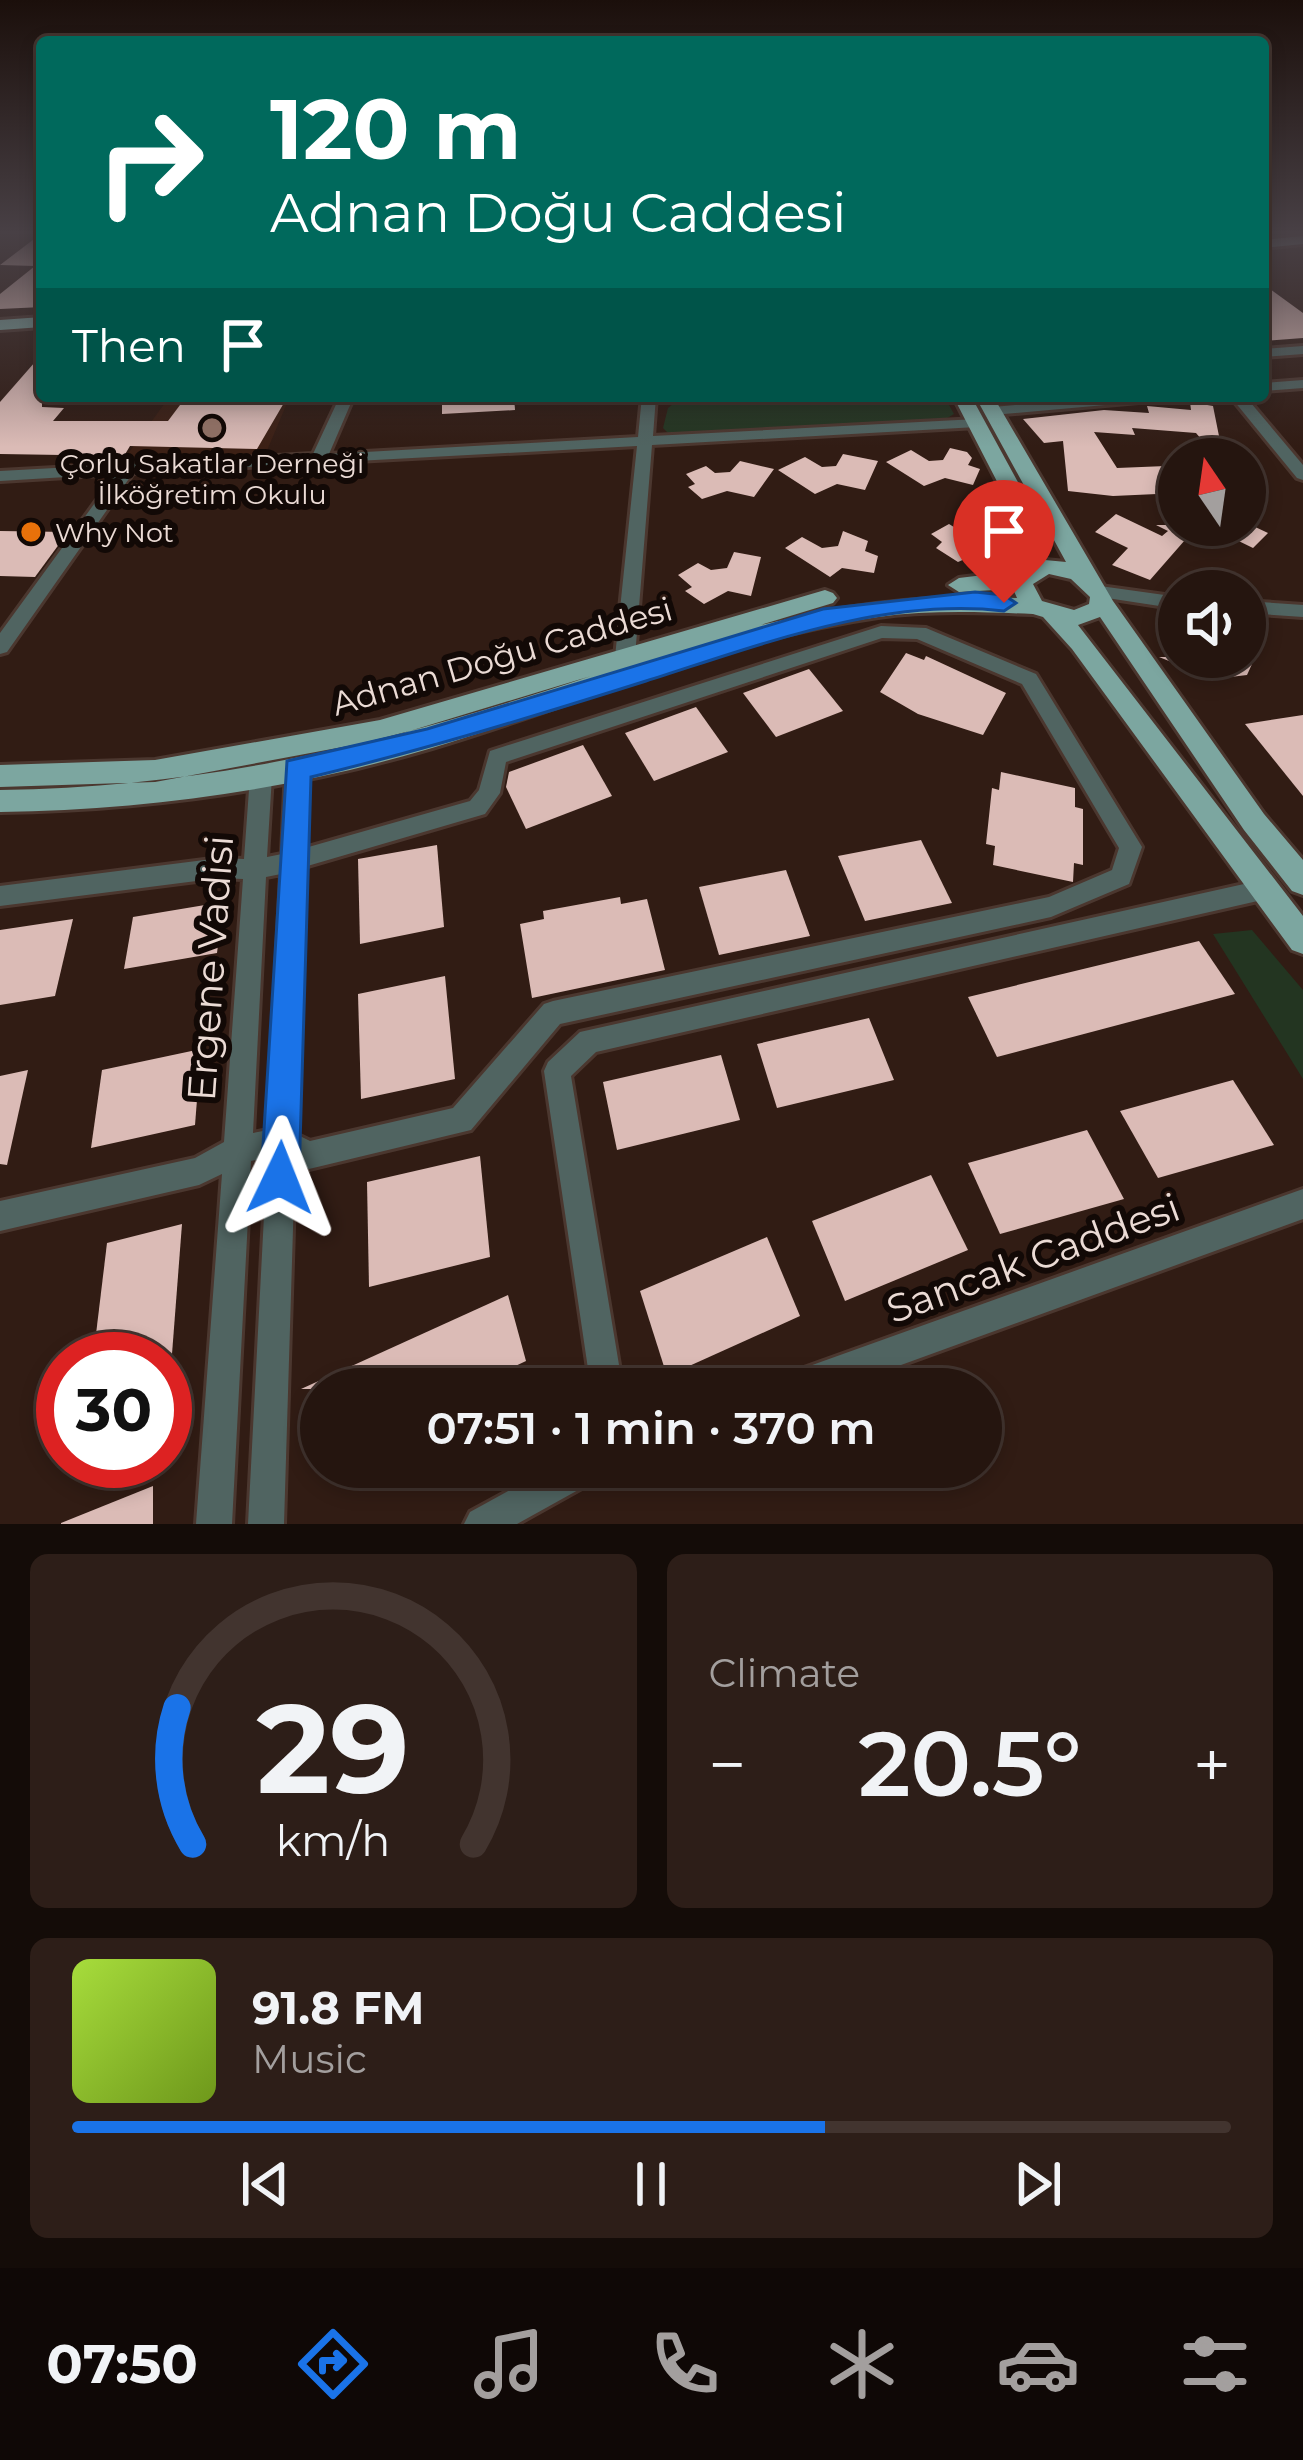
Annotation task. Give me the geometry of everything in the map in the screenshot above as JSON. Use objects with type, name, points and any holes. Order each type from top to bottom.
[{"type":"main road","points":[[0,325],[36,323]]},
{"type":"main road","points":[[984,410],[1034,530],[1027,575],[1044,611],[1135,714],[1303,940]]},
{"type":"main road","points":[[984,410],[1096,590],[1303,882]]},
{"type":"main road","name":"Adnan Doğu Caddesi","points":[[0,776],[155,772],[380,730],[818,599],[1027,575],[1059,567],[1096,590]]},
{"type":"main road","points":[[1044,611],[1085,617],[1096,590]]},
{"type":"main road","name":"Adnan Doğu Caddesi","points":[[0,801],[65,801],[261,776],[427,740],[823,617],[975,600],[1044,611]]},
{"type":"street","points":[[1269,353],[1303,350]]},
{"type":"street","points":[[1269,387],[1303,384]]},
{"type":"street","points":[[319,458],[344,402]]},
{"type":"street","points":[[625,657],[648,402]]},
{"type":"street","points":[[0,476],[263,466],[319,458],[644,441],[1085,402]]},
{"type":"street","points":[[1243,402],[1303,475]]},
{"type":"street","points":[[0,647],[128,469]]},
{"type":"street","points":[[1096,590],[1158,600]]},
{"type":"street","points":[[1266,608],[1303,610]]},
{"type":"street","points":[[0,896],[220,868],[338,846],[477,808],[489,793],[497,757],[880,632],[919,633],[1029,679],[1131,848],[1121,877],[1052,907],[554,1013],[461,1120],[309,1155],[280,1178],[235,1188],[199,1171]]},
{"type":"street","points":[[266,1524],[297,769]]},
{"type":"street","name":"Ergene Vadisi","points":[[214,1524],[261,776]]},
{"type":"street","points":[[604,1368],[557,1071],[589,1041],[1262,890]]},
{"type":"street","points":[[0,1216],[199,1171],[237,1150],[281,1141],[309,1155]]},
{"type":"street","name":"Sancak Caddesi","points":[[848,1368],[1303,1204]]},
{"type":"street","points":[[482,1524],[548,1488]]},
{"type":"shaded area","name":"Çorlu Sakatlar Derneği İlköğretim Okulu","points":[[166,402],[287,402],[263,460],[122,462]]},
{"type":"green space","points":[[676,402],[947,402],[954,414],[944,420],[668,433],[663,428],[668,408]]},
{"type":"green space","points":[[1252,930],[1303,990],[1303,1079],[1213,934]]},
{"type":"building","points":[[0,304],[36,304],[36,307],[0,309]]},
{"type":"building","points":[[1269,304],[1291,304],[1303,313],[1303,338],[1269,341]]},
{"type":"building","points":[[36,361],[36,402],[42,402],[42,407],[64,408],[53,421],[168,421],[182,402],[284,402],[257,449],[130,446],[124,456],[0,454],[0,402]]},
{"type":"building","points":[[442,402],[514,402],[515,410],[442,414]]},
{"type":"building","points":[[1190,402],[1213,406],[1219,438],[1132,428],[1135,435],[1094,432],[1117,468],[1158,466],[1158,494],[1068,491],[1063,441],[1044,443],[1023,419],[1104,410],[1149,413],[1147,406],[1191,410]]},
{"type":"building","points":[[950,448],[967,452],[972,458],[968,465],[980,469],[973,485],[945,478],[924,486],[886,462],[911,450],[929,461],[943,460]]},
{"type":"building","points":[[843,454],[878,461],[865,490],[837,484],[815,494],[778,470],[805,457],[822,467],[836,466]]},
{"type":"building","points":[[740,461],[774,469],[754,497],[727,491],[702,499],[688,487],[695,484],[686,474],[706,466],[715,473],[730,472]]},
{"type":"building","points":[[1116,514],[1158,534],[1158,546],[1180,546],[1150,580],[1112,565],[1128,548],[1095,532]]},
{"type":"building","points":[[983,517],[1008,528],[1005,538],[1013,542],[1006,559],[981,552],[958,562],[936,548],[942,542],[931,534],[949,524],[962,532],[977,531]]},
{"type":"building","points":[[0,531],[68,532],[35,577],[0,576]]},
{"type":"building","points":[[843,531],[868,541],[865,551],[878,556],[874,573],[842,568],[830,577],[785,548],[802,537],[822,548],[838,546]]},
{"type":"building","points":[[734,552],[761,557],[751,596],[728,591],[704,604],[685,591],[692,587],[678,575],[698,563],[711,570],[727,568]]},
{"type":"building","points":[[906,653],[924,660],[926,656],[1006,693],[983,735],[918,714],[880,692]]},
{"type":"building","points":[[809,669],[843,711],[776,737],[743,693]]},
{"type":"building","points":[[696,707],[728,752],[654,781],[625,733]]},
{"type":"building","points":[[1303,715],[1303,796],[1245,724]]},
{"type":"building","points":[[583,745],[612,796],[526,829],[506,787],[509,772]]},
{"type":"building","points":[[1001,772],[1075,788],[1075,807],[1083,809],[1083,865],[1074,863],[1073,882],[993,865],[995,846],[986,844],[992,788],[999,790]]},
{"type":"building","points":[[921,840],[952,903],[865,921],[838,856]]},
{"type":"building","points":[[437,845],[444,927],[360,944],[358,859]]},
{"type":"building","points":[[786,870],[810,936],[719,955],[699,887]]},
{"type":"building","points":[[620,897],[621,904],[647,899],[665,970],[532,998],[520,924],[544,919],[543,911]]},
{"type":"building","points":[[223,902],[217,953],[124,969],[133,917]]},
{"type":"building","points":[[73,919],[55,996],[0,1005],[0,930]]},
{"type":"building","points":[[1199,941],[1235,994],[997,1057],[968,997]]},
{"type":"building","points":[[445,976],[455,1079],[361,1099],[358,994]]},
{"type":"building","points":[[869,1018],[894,1080],[777,1108],[757,1044]]},
{"type":"building","points":[[201,1049],[195,1125],[91,1148],[102,1070]]},
{"type":"building","points":[[721,1055],[740,1120],[617,1150],[603,1082]]},
{"type":"building","points":[[28,1070],[7,1165],[0,1164],[0,1076]]},
{"type":"building","points":[[1233,1080],[1274,1145],[1158,1178],[1120,1111]]},
{"type":"building","points":[[1087,1130],[1124,1199],[1000,1234],[968,1163]]},
{"type":"building","points":[[480,1156],[490,1257],[369,1287],[367,1182]]},
{"type":"building","points":[[931,1175],[968,1250],[845,1301],[812,1221]]},
{"type":"building","points":[[182,1224],[174,1332],[96,1332],[107,1243]]},
{"type":"building","points":[[767,1237],[800,1316],[685,1368],[664,1368],[640,1291]]},
{"type":"building","points":[[508,1295],[526,1361],[511,1368],[347,1368]]},
{"type":"building","points":[[148,1488],[153,1488],[153,1524],[61,1523]]},
{"type":"place","name":"Çorlu Sakatlar Derneği İlköğretim Okulu","points":[[212,428]]},
{"type":"place","name":"Why Not","points":[[31,532]]},
{"type":"route","points":[[280,1178],[297,769],[427,740],[823,617],[975,600],[1004,603]]}]
